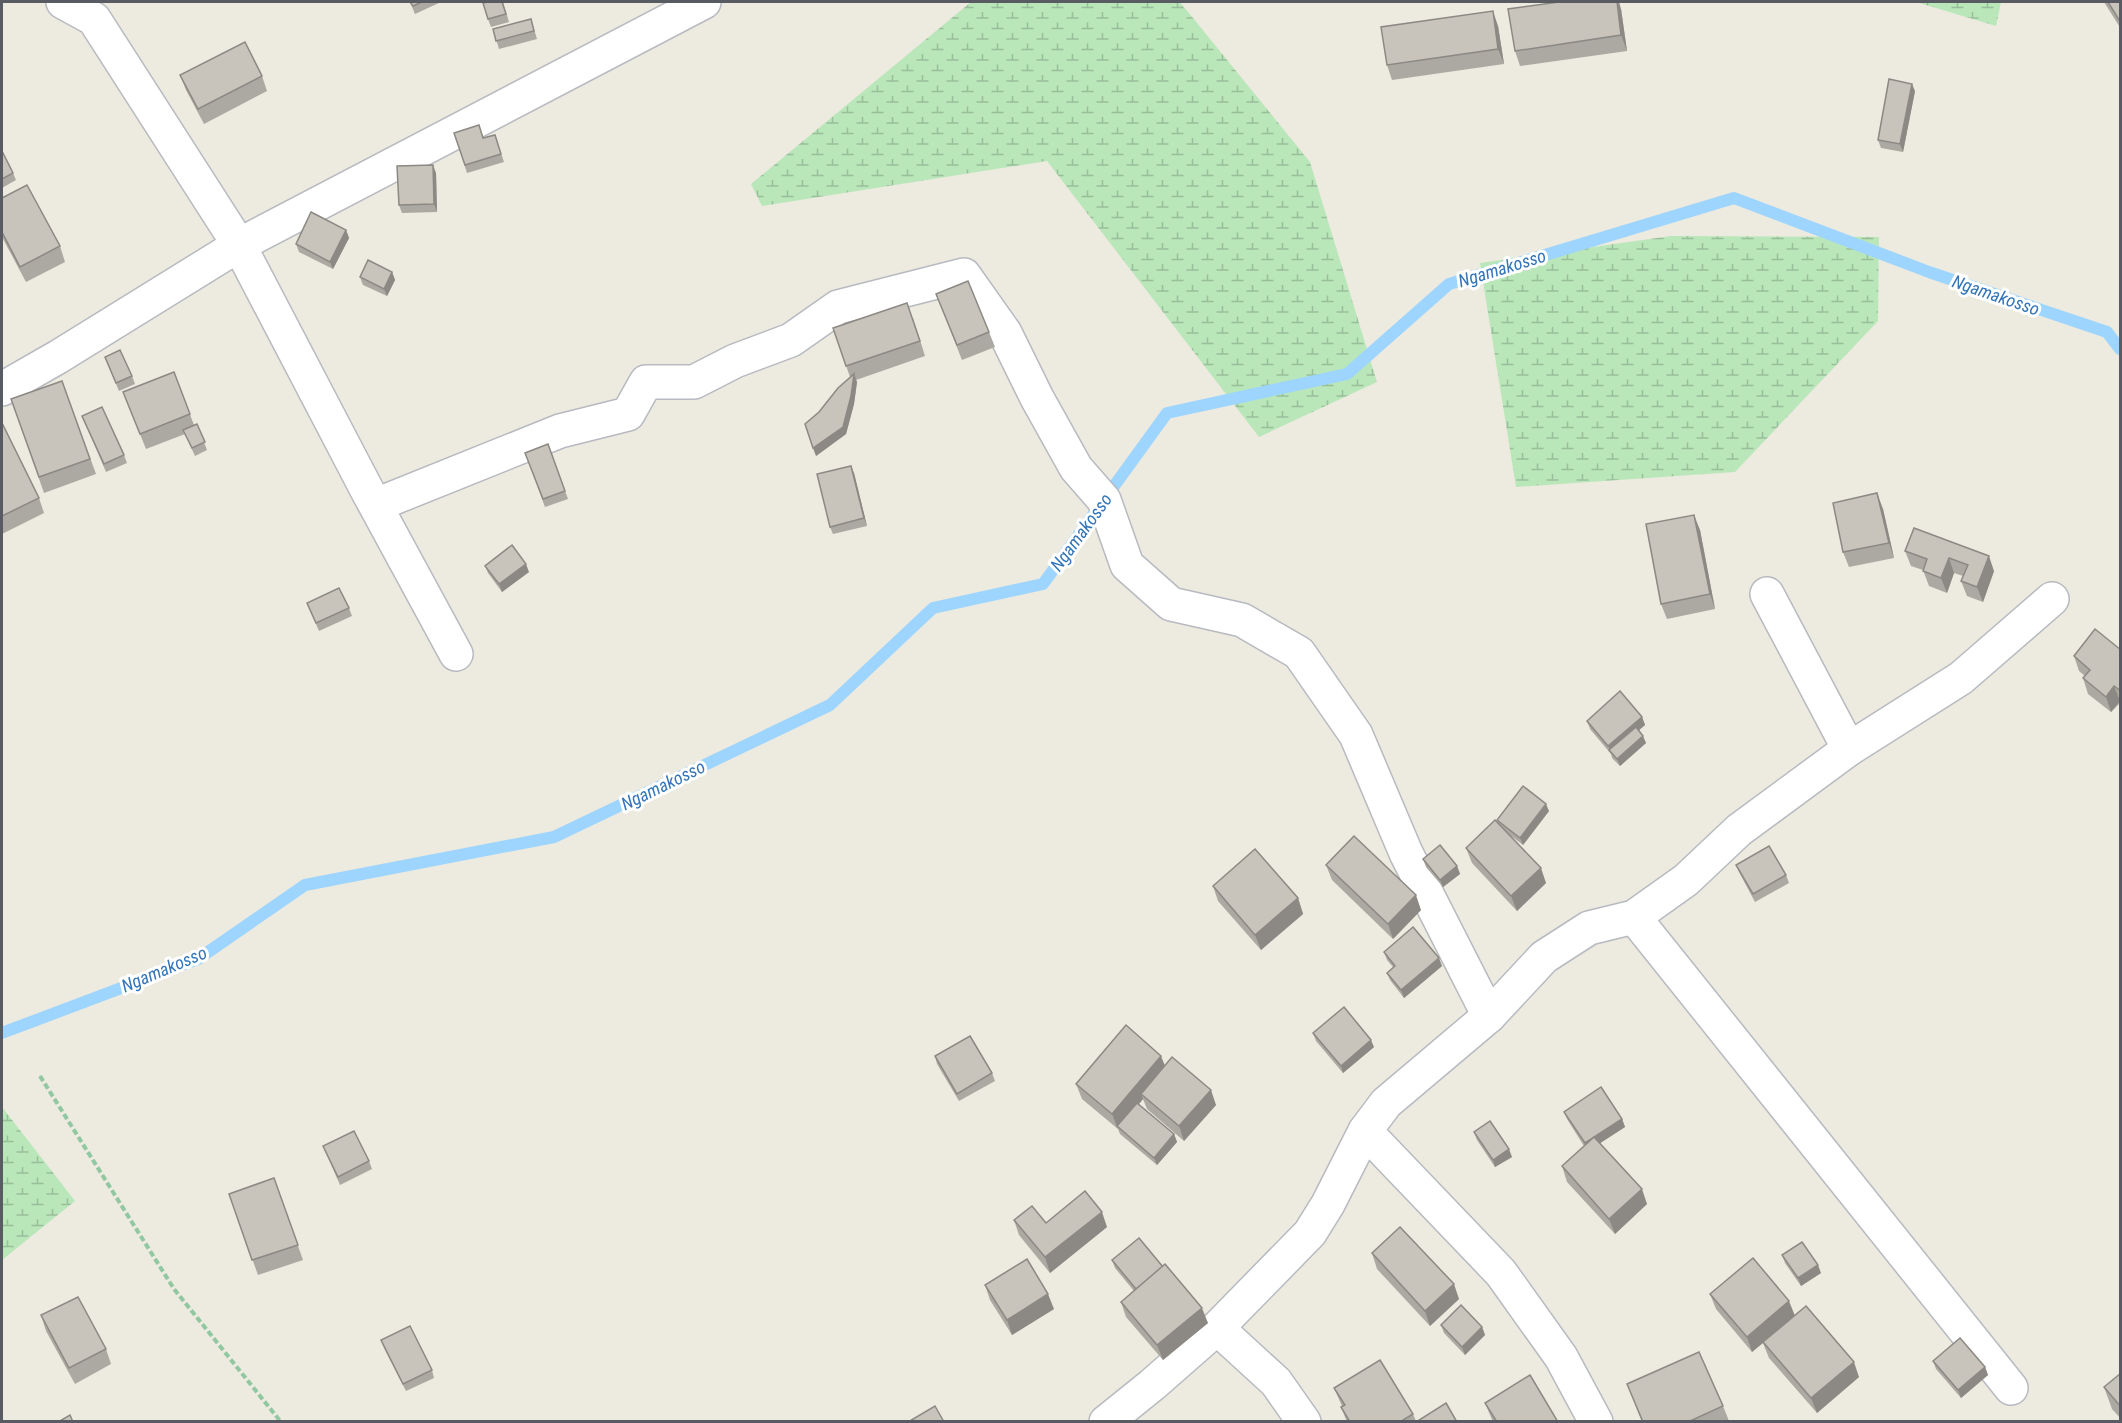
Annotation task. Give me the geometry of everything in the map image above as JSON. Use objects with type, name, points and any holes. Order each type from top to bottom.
[{"type":"street","points":[[63,2],[94,19],[239,245],[366,490],[456,654]]},
{"type":"street","points":[[2,389],[239,245],[704,2]]},
{"type":"street","points":[[376,505],[560,431],[628,414],[646,382],[694,382],[735,361],[791,340],[838,307],[964,275],[1005,333],[1037,398],[1076,468],[1104,500],[1126,565],[1171,604],[1242,620],[1299,653],[1356,735],[1406,853],[1489,1016]]},
{"type":"street","points":[[1767,594],[1849,749]]},
{"type":"street","points":[[1106,1422],[1217,1328],[1311,1233],[1365,1131],[1386,1103],[1489,1016],[1544,957],[1589,928],[1634,917],[1686,880],[1739,830],[1849,749],[1961,678],[2052,599]]},
{"type":"street","points":[[1634,917],[2011,1388]]},
{"type":"street","points":[[1365,1131],[1501,1273],[1561,1357],[1596,1422]]},
{"type":"street","points":[[1217,1328],[1276,1382],[1304,1422]]},
{"type":"path","points":[[40,1076],[174,1289],[281,1422]]},
{"type":"green space","points":[[971,2],[1180,2],[1310,162],[1377,382],[1259,437],[1047,161],[762,206],[751,184]]},
{"type":"green space","points":[[1916,2],[2001,2],[1996,26]]},
{"type":"green space","points":[[1671,236],[1879,237],[1878,321],[1735,472],[1516,487],[1480,263]]},
{"type":"green space","points":[[2,1107],[75,1201],[2,1260]]},
{"type":"building","points":[[410,2],[422,2],[413,6]]},
{"type":"building","points":[[502,2],[506,14],[488,19],[483,3]]},
{"type":"building","points":[[1559,2],[1617,2],[1621,35],[1515,51],[1508,9]]},
{"type":"building","points":[[2108,2],[2121,2],[2121,23]]},
{"type":"building","points":[[1493,11],[1498,49],[1387,65],[1381,27]]},
{"type":"building","points":[[531,19],[534,31],[496,41],[493,29]]},
{"type":"building","points":[[245,42],[262,76],[198,109],[180,75]]},
{"type":"building","points":[[1889,79],[1912,84],[1900,144],[1878,140]]},
{"type":"building","points":[[479,125],[483,138],[495,135],[501,154],[465,165],[454,133]]},
{"type":"building","points":[[2,151],[13,173],[2,179]]},
{"type":"building","points":[[433,165],[434,204],[399,205],[397,166]]},
{"type":"building","points":[[27,185],[60,246],[20,267],[2,232],[2,198]]},
{"type":"building","points":[[311,212],[346,230],[330,262],[296,244]]},
{"type":"building","points":[[368,260],[392,272],[384,289],[360,277]]},
{"type":"building","points":[[968,281],[989,332],[957,345],[936,294]]},
{"type":"building","points":[[907,303],[920,341],[846,366],[833,328]]},
{"type":"building","points":[[120,350],[132,376],[116,383],[105,357]]},
{"type":"building","points":[[174,372],[190,414],[140,434],[123,392]]},
{"type":"building","points":[[854,374],[843,427],[813,448],[805,424]]},
{"type":"building","points":[[62,381],[90,459],[39,477],[11,399]]},
{"type":"building","points":[[102,407],[124,455],[104,464],[82,416]]},
{"type":"building","points":[[197,424],[205,442],[192,448],[183,430]]},
{"type":"building","points":[[2,426],[39,498],[2,516]]},
{"type":"building","points":[[548,444],[565,491],[543,499],[525,453]]},
{"type":"building","points":[[851,466],[864,518],[830,527],[817,474]]},
{"type":"building","points":[[1877,493],[1889,543],[1843,552],[1833,503]]},
{"type":"building","points":[[1694,515],[1710,594],[1661,604],[1646,524]]},
{"type":"building","points":[[1914,528],[1989,556],[1977,587],[1961,581],[1968,565],[1949,558],[1941,578],[1923,571],[1927,559],[1905,551]]},
{"type":"building","points":[[512,545],[526,564],[499,584],[485,566]]},
{"type":"building","points":[[339,588],[349,608],[316,623],[307,603]]},
{"type":"building","points":[[2095,629],[2121,650],[2121,691],[2114,686],[2106,697],[2083,678],[2090,670],[2074,656]]},
{"type":"building","points":[[1620,691],[1642,717],[1608,746],[1587,721]]},
{"type":"building","points":[[1636,727],[1643,736],[1617,759],[1609,750]]},
{"type":"building","points":[[1523,786],[1546,804],[1520,838],[1497,820]]},
{"type":"building","points":[[1495,820],[1541,868],[1511,896],[1466,848]]},
{"type":"building","points":[[1354,836],[1416,895],[1388,924],[1326,865]]},
{"type":"building","points":[[1440,845],[1457,866],[1440,880],[1423,859]]},
{"type":"building","points":[[1769,846],[1786,875],[1753,894],[1736,865]]},
{"type":"building","points":[[1255,849],[1298,898],[1255,935],[1213,886]]},
{"type":"building","points":[[1413,927],[1439,958],[1401,990],[1387,973],[1395,966],[1384,952]]},
{"type":"building","points":[[1344,1007],[1371,1040],[1341,1066],[1313,1033]]},
{"type":"building","points":[[1126,1025],[1161,1056],[1112,1114],[1076,1084]]},
{"type":"building","points":[[970,1036],[992,1073],[957,1094],[935,1056]]},
{"type":"building","points":[[1172,1057],[1211,1090],[1179,1126],[1141,1094]]},
{"type":"building","points":[[1601,1087],[1622,1119],[1585,1143],[1564,1112]]},
{"type":"building","points":[[1137,1103],[1174,1134],[1154,1158],[1117,1126]]},
{"type":"building","points":[[1490,1121],[1509,1149],[1493,1160],[1474,1132]]},
{"type":"building","points":[[354,1131],[369,1161],[338,1177],[323,1146]]},
{"type":"building","points":[[1594,1137],[1642,1189],[1609,1219],[1562,1166]]},
{"type":"building","points":[[274,1178],[298,1245],[252,1260],[229,1194]]},
{"type":"building","points":[[1085,1191],[1102,1212],[1045,1257],[1014,1220],[1032,1206],[1046,1223]]},
{"type":"building","points":[[1400,1227],[1454,1284],[1425,1311],[1372,1253]]},
{"type":"building","points":[[1139,1238],[1163,1267],[1136,1289],[1112,1260]]},
{"type":"building","points":[[1802,1242],[1818,1265],[1798,1278],[1782,1255]]},
{"type":"building","points":[[1753,1258],[1789,1301],[1747,1337],[1710,1294]]},
{"type":"building","points":[[1027,1259],[1048,1294],[1007,1320],[985,1285]]},
{"type":"building","points":[[1165,1264],[1202,1308],[1157,1345],[1121,1302]]},
{"type":"building","points":[[78,1297],[106,1349],[69,1368],[41,1315]]},
{"type":"building","points":[[1461,1305],[1482,1327],[1462,1347],[1441,1325]]},
{"type":"building","points":[[1806,1306],[1854,1362],[1811,1398],[1763,1342]]},
{"type":"building","points":[[410,1326],[432,1370],[403,1384],[381,1340]]},
{"type":"building","points":[[1960,1338],[1985,1367],[1958,1390],[1933,1361]]},
{"type":"building","points":[[1699,1352],[1723,1406],[1688,1422],[1643,1422],[1627,1384]]},
{"type":"building","points":[[1380,1360],[1413,1414],[1400,1422],[1350,1422],[1341,1407],[1345,1405],[1334,1388]]},
{"type":"building","points":[[2121,1373],[2121,1407],[2104,1387]]},
{"type":"building","points":[[1530,1375],[1558,1422],[1497,1422],[1485,1403]]},
{"type":"building","points":[[1446,1403],[1457,1422],[1416,1422]]},
{"type":"building","points":[[935,1406],[944,1422],[908,1422]]},
{"type":"building","points":[[70,1415],[73,1422],[58,1422]]},
{"type":"waterway","name":"Ngamakosso","points":[[2,1033],[198,959],[305,885],[554,837],[830,705],[933,608],[1043,584],[1167,413],[1347,374],[1449,284],[1734,198],[1929,272],[2107,332],[2120,349]]}]
